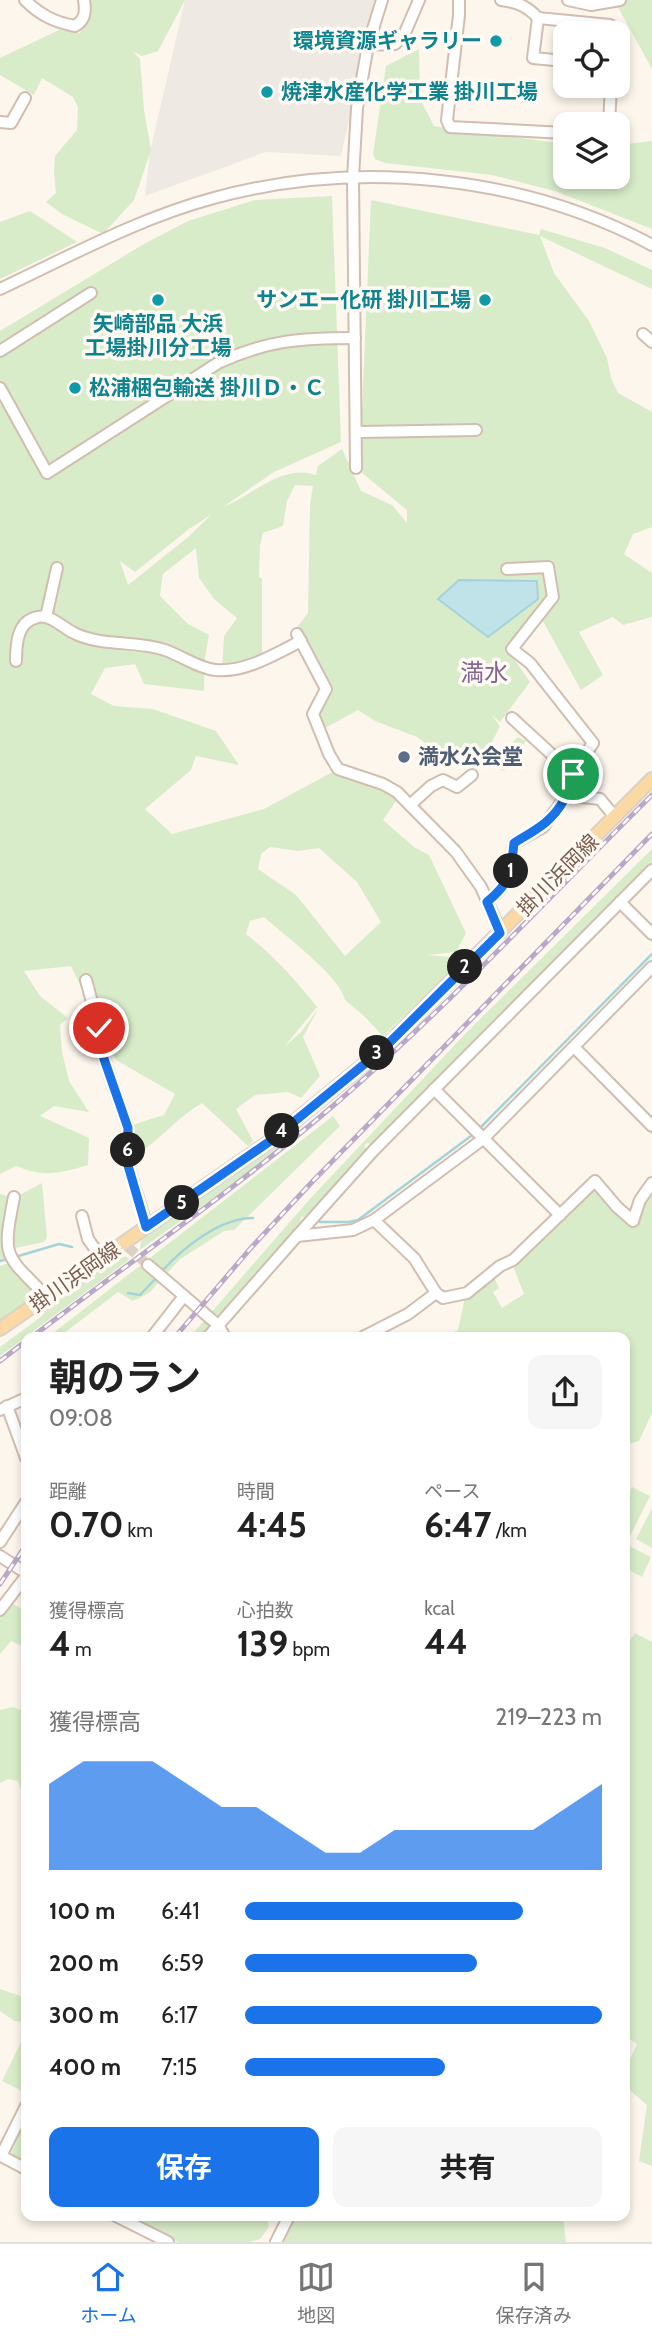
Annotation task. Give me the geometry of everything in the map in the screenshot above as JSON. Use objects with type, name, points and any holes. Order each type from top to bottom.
[{"type":"main road","name":"掛川浜岡線","points":[[0,1329],[126,1245],[146,1227],[273,1139],[384,1048],[652,779]]},
{"type":"street","points":[[25,0],[54,23],[75,26],[82,22],[85,13],[84,0]]},
{"type":"street","points":[[356,468],[352,178],[357,108],[368,46],[382,0]]},
{"type":"street","points":[[368,46],[395,44],[404,35],[419,0]]},
{"type":"street","points":[[458,0],[459,15],[447,120],[450,127],[553,132]]},
{"type":"street","points":[[501,0],[516,2],[530,9],[538,18],[565,21]]},
{"type":"street","points":[[568,0],[591,5],[620,0]]},
{"type":"street","points":[[538,18],[533,58],[553,60]]},
{"type":"street","points":[[0,122],[11,123],[25,98]]},
{"type":"street","points":[[0,289],[160,215],[214,198],[270,186],[352,178],[416,179],[514,194],[615,227],[652,246]]},
{"type":"street","points":[[0,351],[91,293]]},
{"type":"street","points":[[0,388],[47,473],[218,363],[246,350],[296,339],[355,338]]},
{"type":"street","points":[[356,430],[476,430]]},
{"type":"street","points":[[487,902],[502,890],[511,875],[514,843],[543,827],[565,798],[568,781],[593,743],[530,663],[512,649],[553,597],[548,567],[507,569]]},
{"type":"street","points":[[46,617],[57,568]]},
{"type":"street","points":[[16,661],[17,638],[23,628],[30,620],[46,617],[85,638],[165,650],[214,670],[262,660],[299,638],[326,689],[313,714],[338,769],[383,784],[397,792],[410,805],[456,852],[481,887],[500,933]]},
{"type":"street","points":[[512,718],[573,774]]},
{"type":"street","points":[[410,805],[431,786],[443,780],[457,787],[472,775]]},
{"type":"street","points":[[565,798],[573,796],[600,799],[615,817]]},
{"type":"street","points":[[212,1332],[373,1151],[652,870]]},
{"type":"street","points":[[620,902],[652,934]]},
{"type":"street","points":[[300,1232],[353,1230],[374,1220],[483,1139],[652,967]]},
{"type":"street","points":[[86,980],[104,1059],[128,1128],[127,1162],[146,1227]]},
{"type":"street","points":[[574,1047],[652,1126]]},
{"type":"street","points":[[434,1089],[559,1215]]},
{"type":"street","points":[[374,1220],[414,1258],[436,1293],[443,1298],[467,1293],[500,1266],[513,1260],[595,1181],[633,1221],[640,1200],[652,1183]]},
{"type":"street","points":[[14,1197],[6,1236],[11,1258],[47,1297]]},
{"type":"street","points":[[82,1216],[88,1239],[102,1259]]},
{"type":"street","points":[[151,1268],[218,1325],[222,1332]]},
{"type":"street","points":[[373,1332],[408,1314],[436,1293]]},
{"type":"street","points":[[156,1332],[184,1296]]},
{"type":"street","points":[[21,1400],[3,1408],[21,1447]]},
{"type":"street","points":[[0,1542],[21,1510]]},
{"type":"street","points":[[0,1556],[21,1571]]},
{"type":"street","points":[[0,1610],[21,1581]]},
{"type":"street","points":[[21,2116],[0,2157],[21,2167]]},
{"type":"street","points":[[126,2221],[168,2242]]},
{"type":"street","points":[[276,2242],[286,2221]]},
{"type":"shaded area","points":[[185,0],[375,0],[341,156],[266,152],[145,196],[150,152]]},
{"type":"green space","points":[[92,0],[185,0],[158,51],[142,56],[132,51],[140,59],[144,110],[151,150],[134,200],[103,234],[62,214],[46,202],[56,193],[55,156],[77,130],[78,107],[73,97],[42,78],[34,95],[0,75],[0,58],[59,30],[80,33]]},
{"type":"green space","points":[[652,0],[652,69],[630,29],[630,21],[625,21],[615,2]]},
{"type":"green space","points":[[419,49],[420,99],[434,126],[553,142],[553,189],[630,189],[630,144],[652,141],[652,229],[555,191],[492,175],[385,163],[375,159],[373,154],[386,66]]},
{"type":"green space","points":[[332,196],[341,442],[274,472],[223,507],[279,477],[303,472],[316,475],[318,466],[342,449],[361,491],[392,505],[407,523],[407,510],[362,473],[361,432],[371,200],[539,235],[541,229],[605,248],[652,270],[652,289],[540,236],[554,273],[589,321],[607,358],[611,378],[618,393],[652,412],[652,527],[633,534],[624,554],[652,573],[652,617],[623,625],[613,617],[579,632],[603,675],[581,690],[540,616],[508,650],[530,682],[500,722],[491,714],[500,726],[488,750],[498,756],[518,737],[526,741],[504,771],[464,754],[441,755],[417,737],[375,721],[358,710],[320,731],[313,714],[326,688],[295,630],[308,613],[310,504],[313,486],[295,485],[287,501],[283,526],[263,533],[259,577],[262,579],[262,660],[222,670],[224,636],[237,618],[215,600],[199,578],[196,548],[163,574],[160,596],[188,624],[209,635],[204,691],[144,684],[135,664],[105,668],[91,694],[114,706],[153,709],[216,731],[239,765],[196,756],[191,770],[145,809],[172,834],[264,809],[338,769],[400,795],[383,820],[414,847],[429,855],[466,933],[456,952],[427,955],[461,958],[462,961],[383,1036],[345,1000],[323,968],[297,945],[264,917],[250,921],[246,934],[284,968],[317,1007],[284,1047],[301,1032],[318,1009],[303,1037],[320,1076],[301,1098],[288,1092],[255,1095],[236,1109],[253,1141],[248,1146],[202,1103],[127,1162],[132,1125],[164,1115],[175,1094],[116,1060],[71,966],[24,971],[40,996],[68,1018],[60,1025],[62,1052],[69,1081],[89,1112],[54,1106],[40,1116],[89,1138],[88,1165],[52,1173],[35,1172],[16,1166],[0,1174],[0,331],[144,244],[188,221],[255,200]],"holes":[[[212,514],[187,538],[128,585],[120,561],[135,572]],[[270,847],[298,851],[319,848],[357,882],[381,922],[345,956],[296,895],[258,869],[261,854]]]},
{"type":"green space","points":[[30,211],[77,242],[0,279],[0,222]]},
{"type":"green space","points":[[652,849],[652,865],[374,1145],[367,1143],[364,1146],[368,1151],[309,1216],[301,1217],[298,1231],[220,1315],[215,1314],[208,1321],[210,1330],[194,1332],[308,1201],[466,1033]]},
{"type":"green space","points":[[317,1111],[254,1167],[140,1250],[141,1241]]},
{"type":"green space","points":[[333,1116],[340,1126],[234,1230],[224,1231],[179,1260],[149,1293],[133,1301],[118,1292],[66,1332],[54,1332]]},
{"type":"green space","points":[[42,1183],[47,1237],[44,1242],[1,1251],[6,1252],[9,1257],[0,1260],[0,1194],[14,1198]]},
{"type":"green space","points":[[594,1187],[633,1223],[652,1192],[652,1413],[639,1441],[630,1444],[630,1332],[454,1332],[458,1330],[465,1297],[494,1277],[499,1288],[493,1292],[502,1308],[524,1294],[513,1266]]},
{"type":"green space","points":[[121,1254],[130,1259],[32,1332],[21,1332],[21,1340],[0,1356],[0,1347],[42,1316],[52,1301]]},
{"type":"green space","points":[[8,1263],[15,1265],[41,1296],[0,1323],[0,1266]]},
{"type":"green space","points":[[632,1487],[650,1496],[630,1536]]},
{"type":"green space","points":[[652,1508],[652,1548],[636,1539]]},
{"type":"green space","points":[[630,1546],[651,1557],[642,1577],[630,1571]]},
{"type":"green space","points":[[12,1603],[21,1609],[21,1646],[11,1641],[0,1654],[0,1616]]},
{"type":"green space","points":[[635,1633],[652,1642],[652,2166],[639,2161],[647,2105],[630,2090],[630,2059],[637,2044],[630,2039],[630,1640]]},
{"type":"green space","points":[[13,1707],[21,1710],[21,1789],[18,1781],[8,1779],[0,1783],[0,1710]]},
{"type":"green space","points":[[0,1989],[21,1996],[21,2022],[14,2021],[0,2011]]},
{"type":"green space","points":[[21,2042],[21,2090],[2,2081]]},
{"type":"green space","points":[[21,2131],[21,2159],[11,2154]]},
{"type":"green space","points":[[143,2221],[268,2221],[269,2227],[260,2239],[249,2242],[179,2242],[148,2227]]},
{"type":"green space","points":[[288,2221],[564,2221],[566,2242],[278,2242]]},
{"type":"water","points":[[459,580],[537,581],[538,599],[488,637],[438,599]]},
{"type":"waterway","points":[[479,1129],[652,954]]},
{"type":"waterway","points":[[320,1222],[358,1220],[475,1133]]},
{"type":"waterway","points":[[162,1271],[181,1253],[216,1228],[241,1219],[253,1218]]},
{"type":"waterway","points":[[15,1257],[59,1244],[72,1247]]},
{"type":"waterway","points":[[0,1261],[8,1259]]},
{"type":"waterway","points":[[128,1293],[140,1295],[158,1276]]},
{"type":"tunnel","points":[[128,1247],[148,1265]]},
{"type":"railway","points":[[39,1332],[222,1195],[334,1105],[416,1031],[652,795]]},
{"type":"railway","points":[[179,1332],[312,1182],[652,834]]},
{"type":"railway","points":[[0,1361],[21,1345]]},
{"type":"railway","points":[[0,1584],[21,1552]]},
{"type":"place","name":"環境資源ギャラリー","points":[[496,41]]},
{"type":"place","name":"焼津水産化学工業 掛川工場","points":[[267,92]]},
{"type":"place","name":"矢崎部品 大浜 工場掛川分工場","points":[[158,300]]},
{"type":"place","name":"サンエー化研 掛川工場","points":[[485,300]]},
{"type":"place","name":"松浦梱包輸送 掛川Ｄ・Ｃ","points":[[75,388]]},
{"type":"place","name":"満水公会堂","points":[[404,757]]},
{"type":"district","name":"満水","points":[[484,673]]},
{"type":"route","points":[[99,1028],[104,1059],[128,1128],[127,1162],[146,1227],[273,1139],[384,1048],[500,933],[487,902],[502,890],[511,875],[514,843],[543,827],[565,798],[568,781],[573,774]]}]
